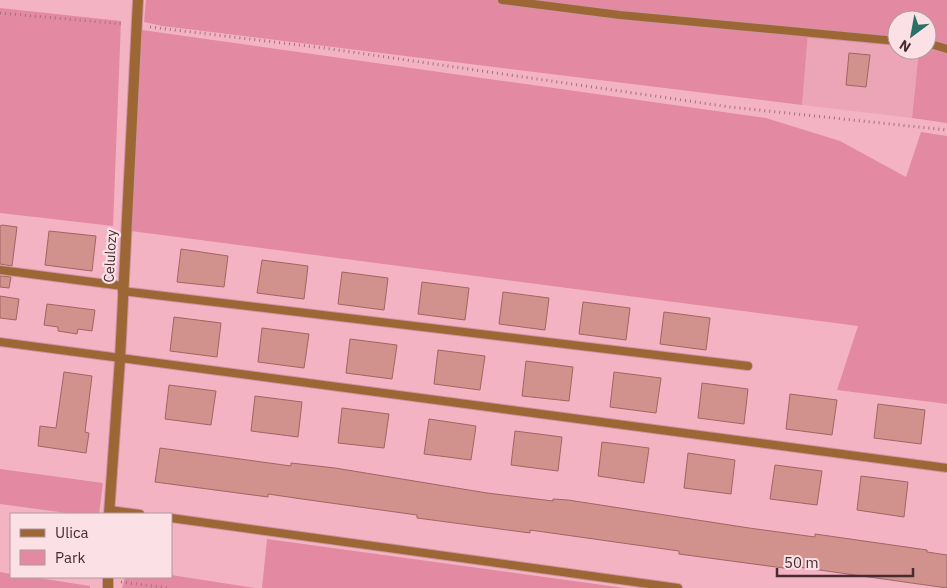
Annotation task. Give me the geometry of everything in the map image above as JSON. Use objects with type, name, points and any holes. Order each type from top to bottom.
[{"type":"street","name":"Celulozy","points":[[109,512],[120,359],[122,288],[138,0]]},
{"type":"lane","points":[[502,0],[620,15],[887,40]]},
{"type":"lane","points":[[0,270],[122,288],[748,366]]},
{"type":"lane","points":[[0,342],[947,468]]},
{"type":"lane","points":[[109,512],[124,513]]},
{"type":"lane","points":[[172,518],[678,588]]},
{"type":"path","points":[[0,13],[136,25],[324,48],[730,107],[947,130]]},
{"type":"path","points":[[108,582],[168,588]]},
{"type":"shaded area","points":[[808,33],[887,45],[887,60],[918,60],[912,118],[802,105]]},
{"type":"green space","points":[[146,0],[947,0],[947,123],[912,118],[918,60],[937,60],[937,10],[887,10],[887,45],[808,33],[802,105],[162,26],[144,22]]},
{"type":"green space","points":[[0,8],[121,21],[113,226],[0,213]]},
{"type":"green space","points":[[142,30],[766,118],[840,141],[906,177],[921,132],[947,136],[947,404],[837,390],[858,326],[131,231]]},
{"type":"green space","points":[[0,469],[103,483],[99,513],[67,513],[0,504]]},
{"type":"green space","points":[[267,539],[625,588],[262,588]]},
{"type":"green space","points":[[0,572],[10,574],[10,578],[38,578],[90,586],[90,588],[0,588]]},
{"type":"green space","points":[[172,575],[255,588],[122,588],[125,578],[172,578]]},
{"type":"building","points":[[849,53],[870,55],[866,87],[846,85]]},
{"type":"building","points":[[0,226],[17,227],[12,266],[0,264]]},
{"type":"building","points":[[49,231],[96,236],[92,271],[45,265]]},
{"type":"building","points":[[181,249],[228,256],[224,287],[177,282]]},
{"type":"building","points":[[262,260],[308,266],[304,299],[257,293]]},
{"type":"building","points":[[342,272],[388,278],[384,310],[338,304]]},
{"type":"building","points":[[0,276],[11,277],[9,288],[0,287]]},
{"type":"building","points":[[422,282],[469,288],[465,320],[418,314]]},
{"type":"building","points":[[503,292],[549,298],[545,330],[499,324]]},
{"type":"building","points":[[0,296],[19,299],[16,320],[0,318]]},
{"type":"building","points":[[583,302],[630,308],[626,340],[579,334]]},
{"type":"building","points":[[47,304],[95,310],[92,331],[78,329],[77,334],[58,331],[58,327],[44,325]]},
{"type":"building","points":[[664,312],[710,318],[706,350],[660,344]]},
{"type":"building","points":[[174,317],[221,323],[217,357],[170,351]]},
{"type":"building","points":[[262,328],[309,334],[304,368],[258,362]]},
{"type":"building","points":[[350,339],[397,345],[392,379],[346,373]]},
{"type":"building","points":[[438,350],[485,356],[480,390],[434,384]]},
{"type":"building","points":[[526,361],[573,367],[569,401],[522,396]]},
{"type":"building","points":[[64,372],[92,376],[85,432],[89,433],[86,453],[38,446],[40,426],[56,428]]},
{"type":"building","points":[[614,372],[661,378],[656,413],[610,407]]},
{"type":"building","points":[[702,383],[748,389],[744,424],[698,418]]},
{"type":"building","points":[[169,385],[216,391],[211,425],[165,419]]},
{"type":"building","points":[[790,394],[837,400],[832,435],[786,429]]},
{"type":"building","points":[[255,396],[302,402],[298,437],[251,431]]},
{"type":"building","points":[[878,404],[925,410],[921,444],[874,438]]},
{"type":"building","points":[[342,408],[389,414],[384,448],[338,443]]},
{"type":"building","points":[[429,419],[476,426],[471,460],[424,454]]},
{"type":"building","points":[[515,431],[562,437],[558,471],[511,465]]},
{"type":"building","points":[[602,442],[649,448],[644,483],[598,476]]},
{"type":"building","points":[[160,448],[291,466],[291,463],[335,468],[487,493],[553,501],[553,499],[568,500],[749,528],[815,537],[815,534],[927,550],[927,552],[947,555],[947,588],[791,566],[791,569],[679,554],[679,551],[530,530],[530,533],[417,518],[417,515],[268,494],[268,497],[155,482]]},
{"type":"building","points":[[688,453],[735,460],[731,494],[684,488]]},
{"type":"building","points":[[775,465],[822,471],[817,505],[770,499]]},
{"type":"building","points":[[861,476],[908,482],[904,517],[857,510]]}]
